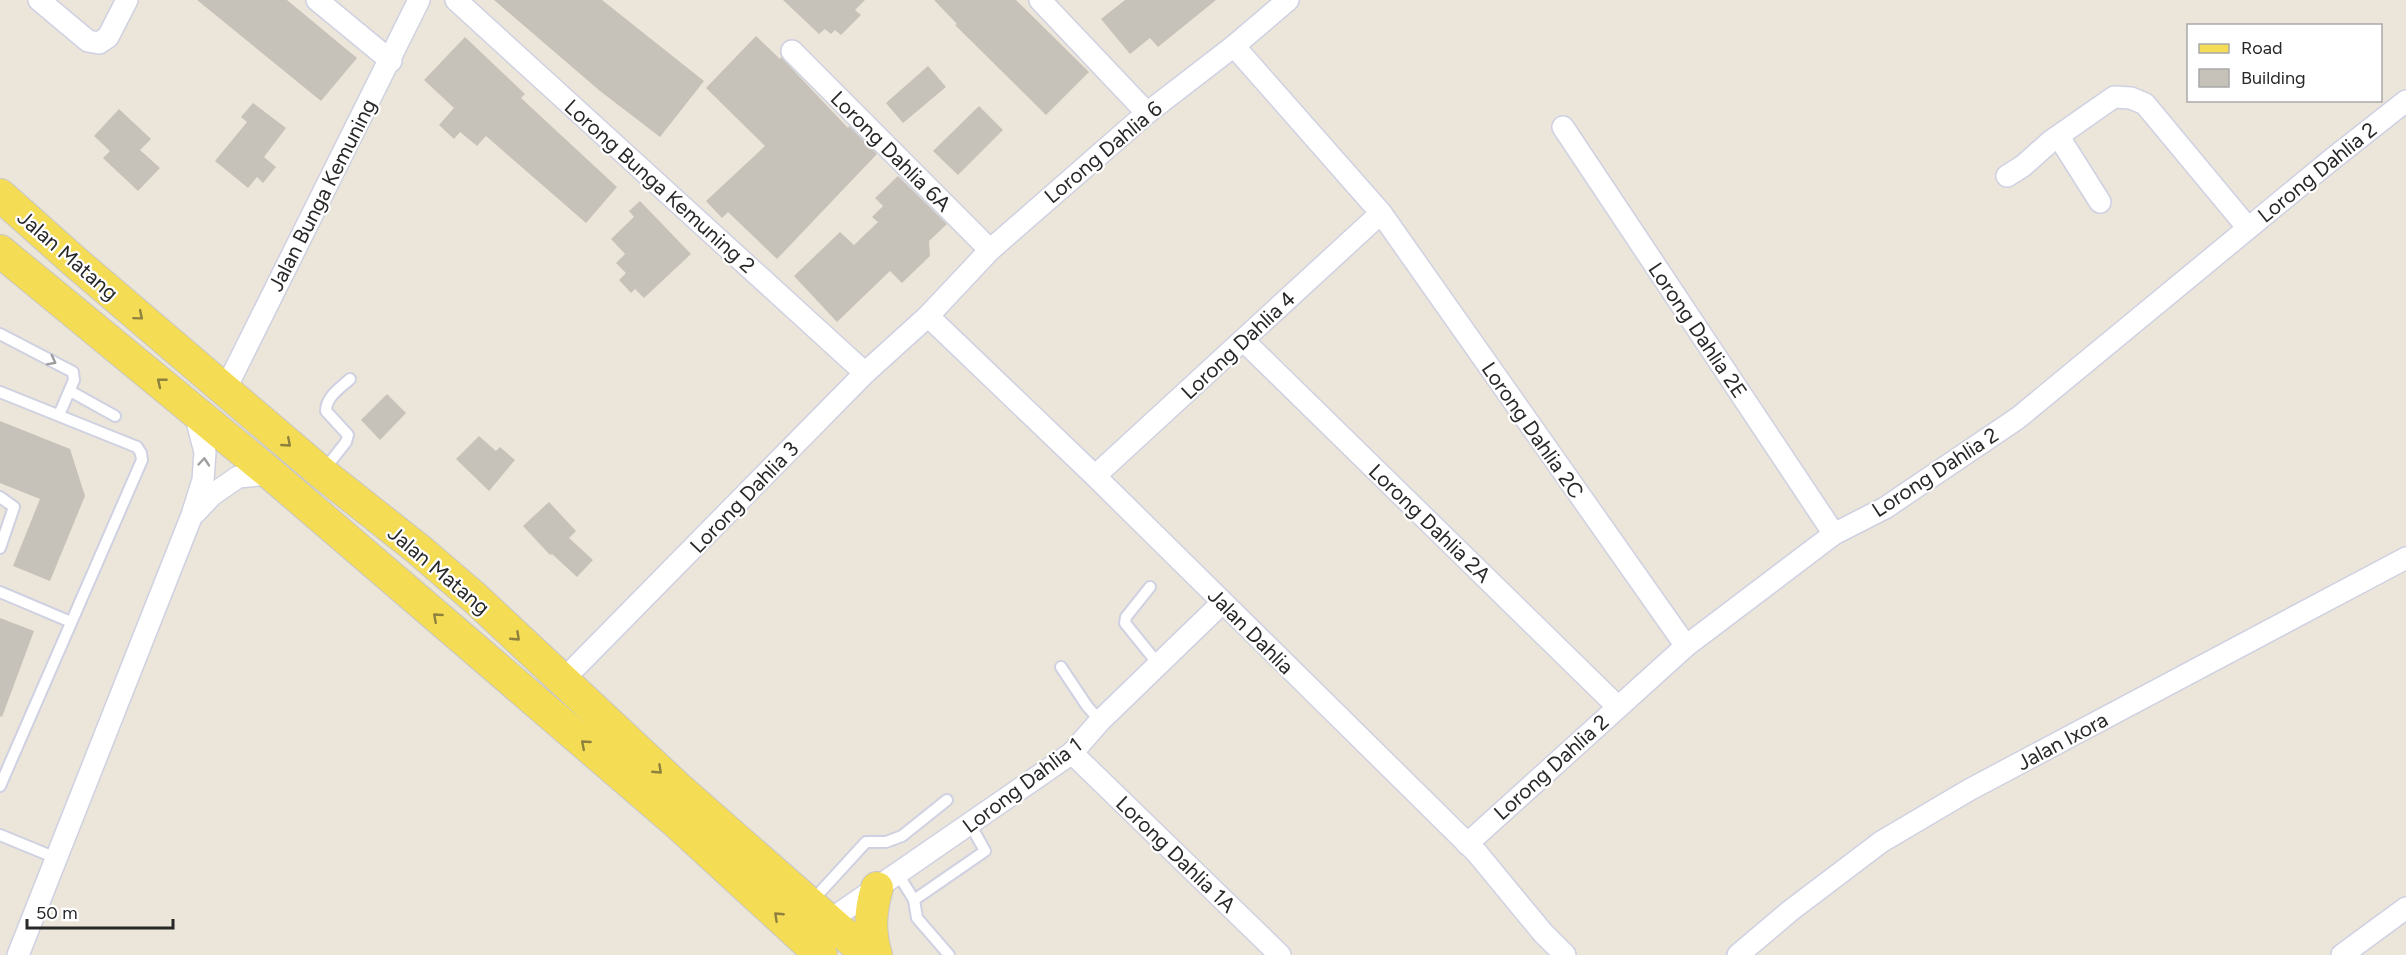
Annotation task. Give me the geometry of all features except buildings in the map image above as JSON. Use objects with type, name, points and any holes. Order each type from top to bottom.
[{"type":"main road","name":"Jalan Matang","points":[[0,195],[322,473],[418,549],[677,787],[868,955]]},
{"type":"main road","name":"Jalan Matang","points":[[0,250],[271,474],[675,821],[814,953]]},
{"type":"main road","points":[[876,955],[871,937],[870,919],[888,881]]},
{"type":"main road","points":[[810,904],[822,924],[814,953]]},
{"type":"street","points":[[39,0],[88,41],[99,43],[108,37],[127,0]]},
{"type":"street","points":[[317,0],[391,61]]},
{"type":"street","name":"Jalan Bunga Kemuning","points":[[225,390],[391,61],[419,0]]},
{"type":"street","name":"Lorong Bunga Kemuning 2","points":[[456,0],[865,373]]},
{"type":"street","points":[[1040,0],[1147,113]]},
{"type":"street","name":"Lorong Dahlia 6","points":[[928,316],[990,250],[1147,113],[1234,46],[1288,0]]},
{"type":"street","name":"Lorong Dahlia 2C","points":[[1234,46],[1381,213],[1686,646]]},
{"type":"street","name":"Lorong Dahlia 6A","points":[[792,51],[990,250]]},
{"type":"street","points":[[2007,176],[2023,166],[2051,141],[2060,137],[2114,97],[2131,98],[2145,104],[2248,228]]},
{"type":"street","name":"Lorong Dahlia 2","points":[[1467,844],[1686,646],[1834,534],[1885,508],[2018,418],[2406,101]]},
{"type":"street","name":"Lorong Dahlia 2E","points":[[1563,127],[1834,534]]},
{"type":"street","points":[[2060,137],[2100,201]]},
{"type":"street","name":"Lorong Dahlia 4","points":[[1095,476],[1381,213]]},
{"type":"street","name":"Lorong Dahlia 3","points":[[563,680],[865,373],[928,316]]},
{"type":"street","name":"Jalan Dahlia","points":[[928,316],[1095,476],[1477,853],[1543,933],[1565,955]]},
{"type":"street","name":"Lorong Dahlia 2A","points":[[1242,340],[1617,706]]},
{"type":"street","points":[[18,955],[192,515],[203,480],[205,452],[194,409]]},
{"type":"street","points":[[192,515],[212,495],[238,477],[271,474]]},
{"type":"street","name":"Jalan Ixora","points":[[1738,955],[1790,911],[1881,842],[1969,790],[2406,558]]},
{"type":"street","name":"Lorong Dahlia 1","points":[[810,904],[888,881],[1072,753],[1100,721],[1222,603]]},
{"type":"street","name":"Lorong Dahlia 1A","points":[[1072,753],[1280,955]]},
{"type":"street","points":[[2342,955],[2406,908]]},
{"type":"lane","points":[[0,334],[73,372],[74,380],[59,415]]},
{"type":"lane","points":[[322,473],[346,442],[348,435],[326,411],[326,405],[329,399],[350,379]]},
{"type":"lane","points":[[70,391],[115,416]]},
{"type":"lane","points":[[0,392],[136,447],[141,453],[142,460],[0,786]]},
{"type":"lane","points":[[0,497],[14,507],[0,548]]},
{"type":"lane","points":[[1150,587],[1126,617],[1125,623],[1159,665]]},
{"type":"lane","points":[[0,592],[71,622]]},
{"type":"lane","points":[[1061,667],[1100,721]]},
{"type":"lane","points":[[810,904],[866,842],[886,842],[902,836],[947,800]]},
{"type":"lane","points":[[914,900],[986,851],[970,824]]},
{"type":"lane","points":[[0,835],[56,858]]},
{"type":"lane","points":[[888,881],[914,900],[917,918],[949,955]]}]
